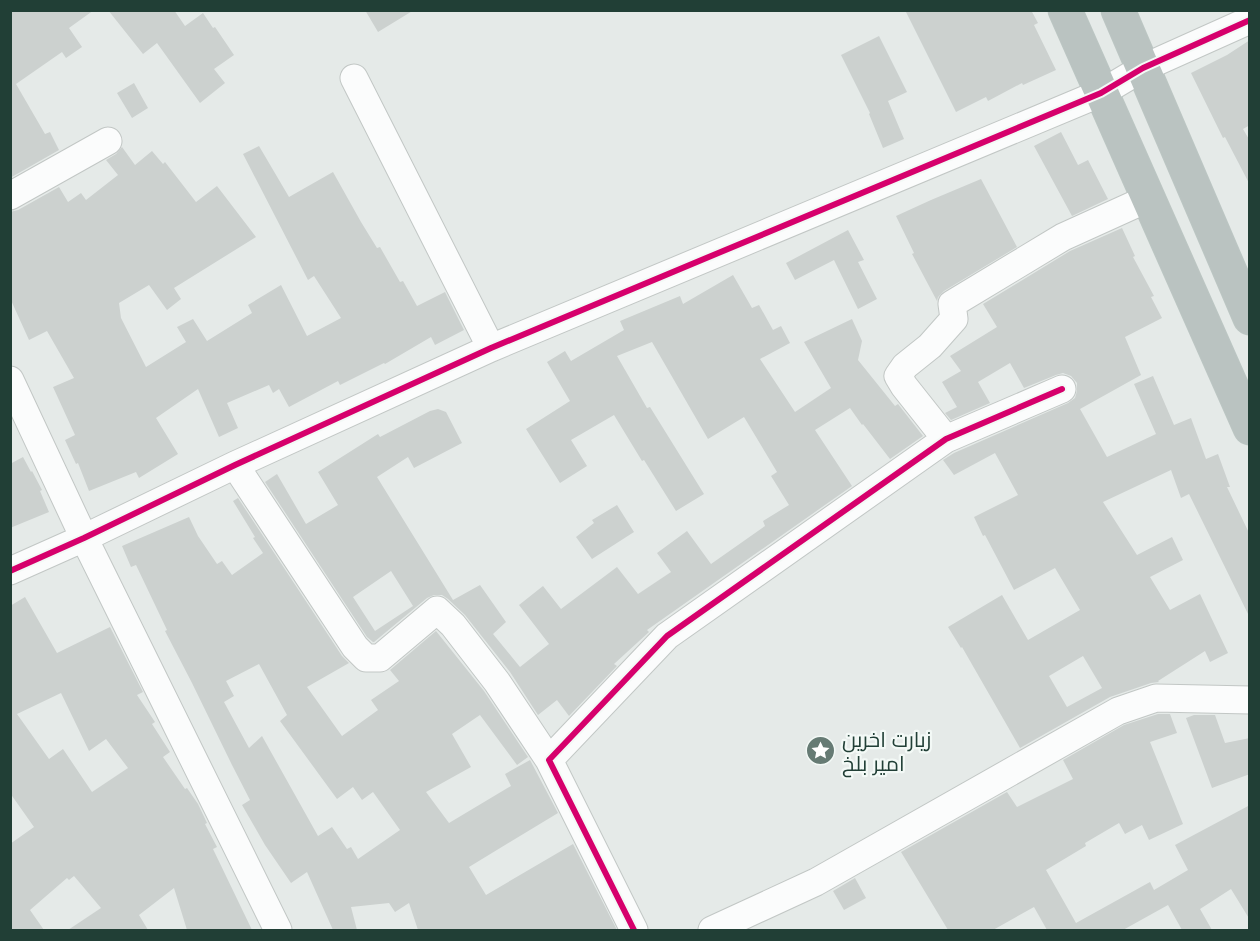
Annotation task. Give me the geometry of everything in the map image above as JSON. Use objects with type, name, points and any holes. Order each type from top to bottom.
[{"type":"highway","points":[[1065,10],[1250,428]]},
{"type":"highway","points":[[1118,10],[1243,281],[1250,318]]},
{"type":"street","points":[[10,571],[491,348],[1101,93],[1143,68],[1250,20]]},
{"type":"street","points":[[354,78],[491,348]]},
{"type":"street","points":[[10,196],[108,141]]},
{"type":"street","points":[[946,439],[898,376],[905,366],[930,346],[954,320],[952,304],[1063,237],[1149,198]]},
{"type":"street","points":[[10,380],[84,538],[278,930]]},
{"type":"street","points":[[549,760],[668,636],[946,439],[1062,389]]},
{"type":"street","points":[[235,465],[355,647],[366,658],[380,658],[437,610],[453,625],[496,682],[549,760],[634,930]]},
{"type":"street","points":[[712,930],[816,882],[1118,711],[1156,698],[1250,700]]},
{"type":"building","points":[[10,10],[94,10],[69,28],[82,47],[66,58],[62,52],[16,84],[45,134],[50,132],[59,150],[10,178]]},
{"type":"building","points":[[108,10],[174,10],[185,26],[203,13],[234,55],[214,69],[225,83],[200,103],[157,43],[143,54]]},
{"type":"building","points":[[365,10],[414,10],[378,32]]},
{"type":"building","points":[[905,10],[1031,10],[1038,23],[1034,25],[1056,70],[1023,85],[1022,83],[988,101],[986,97],[956,112]]},
{"type":"building","points":[[879,36],[907,92],[888,101],[904,139],[883,148],[870,113],[841,55]]},
{"type":"building","points":[[1250,40],[1250,125],[1243,129],[1250,141],[1250,185],[1225,137],[1223,138],[1191,73],[1227,55]]},
{"type":"building","points":[[134,83],[148,108],[132,118],[117,93]]},
{"type":"building","points":[[1061,132],[1078,165],[1088,160],[1108,199],[1072,216],[1034,146]]},
{"type":"building","points":[[259,146],[289,197],[333,172],[377,248],[380,247],[417,306],[445,292],[464,330],[435,345],[431,337],[385,364],[340,385],[338,381],[289,407],[279,389],[273,393],[269,385],[227,403],[238,428],[219,437],[198,389],[156,418],[178,454],[139,478],[136,472],[89,491],[78,463],[76,464],[65,440],[75,435],[53,387],[74,378],[47,331],[29,340],[10,298],[10,212],[18,210],[59,187],[68,202],[81,193],[86,200],[118,175],[106,160],[122,147],[135,165],[152,151],[163,164],[165,162],[196,202],[217,186],[256,237],[174,288],[181,299],[167,310],[149,285],[119,303],[121,318],[146,367],[186,342],[177,327],[193,319],[207,341],[252,313],[248,305],[281,285],[307,336],[341,318],[314,276],[308,280],[243,154]]},
{"type":"building","points":[[981,179],[1017,247],[944,291],[937,301],[912,254],[914,253],[896,216]]},
{"type":"building","points":[[1122,228],[1162,318],[1125,337],[1141,375],[1080,409],[1107,457],[1156,434],[1134,384],[1153,376],[1174,425],[1191,418],[1206,459],[1218,454],[1230,487],[1227,487],[1250,535],[1250,618],[1189,494],[1181,498],[1171,470],[1103,502],[1137,555],[1172,537],[1183,560],[1150,577],[1170,610],[1200,594],[1228,653],[1210,662],[1205,651],[1159,682],[1110,697],[1020,748],[962,647],[948,627],[1002,595],[1028,640],[1080,610],[1055,568],[1014,590],[985,535],[983,536],[974,517],[1018,495],[995,453],[954,475],[943,460],[954,453],[1068,403],[1075,398],[1077,383],[1071,376],[1063,373],[1024,388],[1010,363],[978,382],[990,403],[951,420],[945,413],[957,407],[942,382],[961,371],[950,356],[997,327],[983,304],[1070,251]],"holes":[[[1083,656],[1102,688],[1067,707],[1049,676]]]},
{"type":"building","points":[[848,230],[864,260],[858,262],[877,299],[858,309],[834,260],[795,280],[786,263]]},
{"type":"building","points":[[733,275],[752,308],[759,305],[773,330],[781,326],[790,343],[760,359],[795,412],[831,388],[804,342],[852,319],[862,341],[858,360],[923,436],[890,459],[850,408],[815,430],[852,486],[647,630],[649,632],[614,664],[617,666],[569,716],[557,700],[538,715],[510,672],[465,615],[442,595],[427,598],[374,642],[367,637],[265,482],[277,474],[306,524],[338,505],[318,472],[378,434],[380,437],[430,411],[438,409],[446,412],[462,443],[414,468],[408,457],[377,477],[453,600],[480,585],[506,622],[493,634],[520,667],[549,644],[519,605],[543,586],[561,609],[617,567],[638,594],[671,572],[657,553],[687,531],[711,564],[765,526],[763,521],[789,505],[771,476],[777,472],[744,417],[708,439],[652,342],[617,356],[647,408],[650,407],[704,494],[676,511],[614,415],[571,440],[587,466],[560,483],[526,429],[570,401],[547,362],[565,351],[571,361],[624,330],[620,321],[680,296],[683,304]],"holes":[[[391,571],[413,606],[375,631],[353,597]]]},
{"type":"building","points":[[23,457],[42,490],[40,491],[49,512],[10,528],[10,464]]},
{"type":"building","points":[[238,498],[342,656],[349,663],[307,687],[342,736],[378,710],[371,700],[399,681],[390,670],[436,631],[484,691],[528,757],[517,765],[480,715],[452,734],[471,767],[426,792],[449,823],[511,786],[505,774],[530,760],[558,813],[469,867],[486,895],[573,844],[617,930],[418,930],[409,903],[395,912],[389,903],[351,907],[357,930],[333,930],[307,872],[291,883],[265,845],[242,805],[250,800],[165,631],[167,630],[136,565],[131,567],[122,546],[189,517],[198,536],[217,564],[222,561],[232,575],[263,553],[233,501]],"holes":[[[259,664],[287,715],[280,721],[337,799],[353,787],[362,800],[373,792],[400,830],[358,859],[351,847],[347,849],[332,827],[318,836],[262,736],[249,748],[224,702],[234,696],[226,681]]]},
{"type":"building","points":[[617,505],[634,532],[592,559],[576,537],[594,523],[592,520]]},
{"type":"building","points":[[25,597],[57,653],[110,627],[143,692],[137,695],[155,722],[152,724],[170,752],[163,757],[198,804],[217,847],[213,849],[252,930],[187,930],[174,888],[139,915],[148,930],[68,930],[101,908],[74,876],[69,880],[67,878],[30,910],[44,930],[10,930],[10,844],[34,827],[10,793],[10,606]],"holes":[[[61,693],[89,751],[106,739],[128,768],[92,792],[63,749],[49,759],[17,714]]]},
{"type":"building","points":[[1158,714],[1170,714],[1177,733],[1150,742],[1183,824],[1149,840],[1142,825],[1125,834],[1119,823],[1046,870],[1076,923],[1150,882],[1154,890],[1188,870],[1175,845],[1250,805],[1250,920],[1231,889],[1200,909],[1212,930],[1182,930],[1168,905],[1123,930],[1047,930],[1034,907],[993,930],[948,930],[901,852],[1007,792],[1017,807],[1073,779],[1063,760],[1124,725]]},
{"type":"building","points":[[1194,715],[1215,715],[1225,743],[1250,738],[1250,774],[1212,788],[1186,718]]},
{"type":"building","points":[[855,878],[866,898],[844,910],[833,891]]},
{"type":"cycle path","points":[[10,571],[491,348],[1101,93],[1143,68],[1250,20]]},
{"type":"cycle path","points":[[634,930],[549,760],[667,636],[946,439],[1062,389]]},
{"type":"place","name":"زیارت اخرین امیر بلخ","points":[[821,751]]}]
